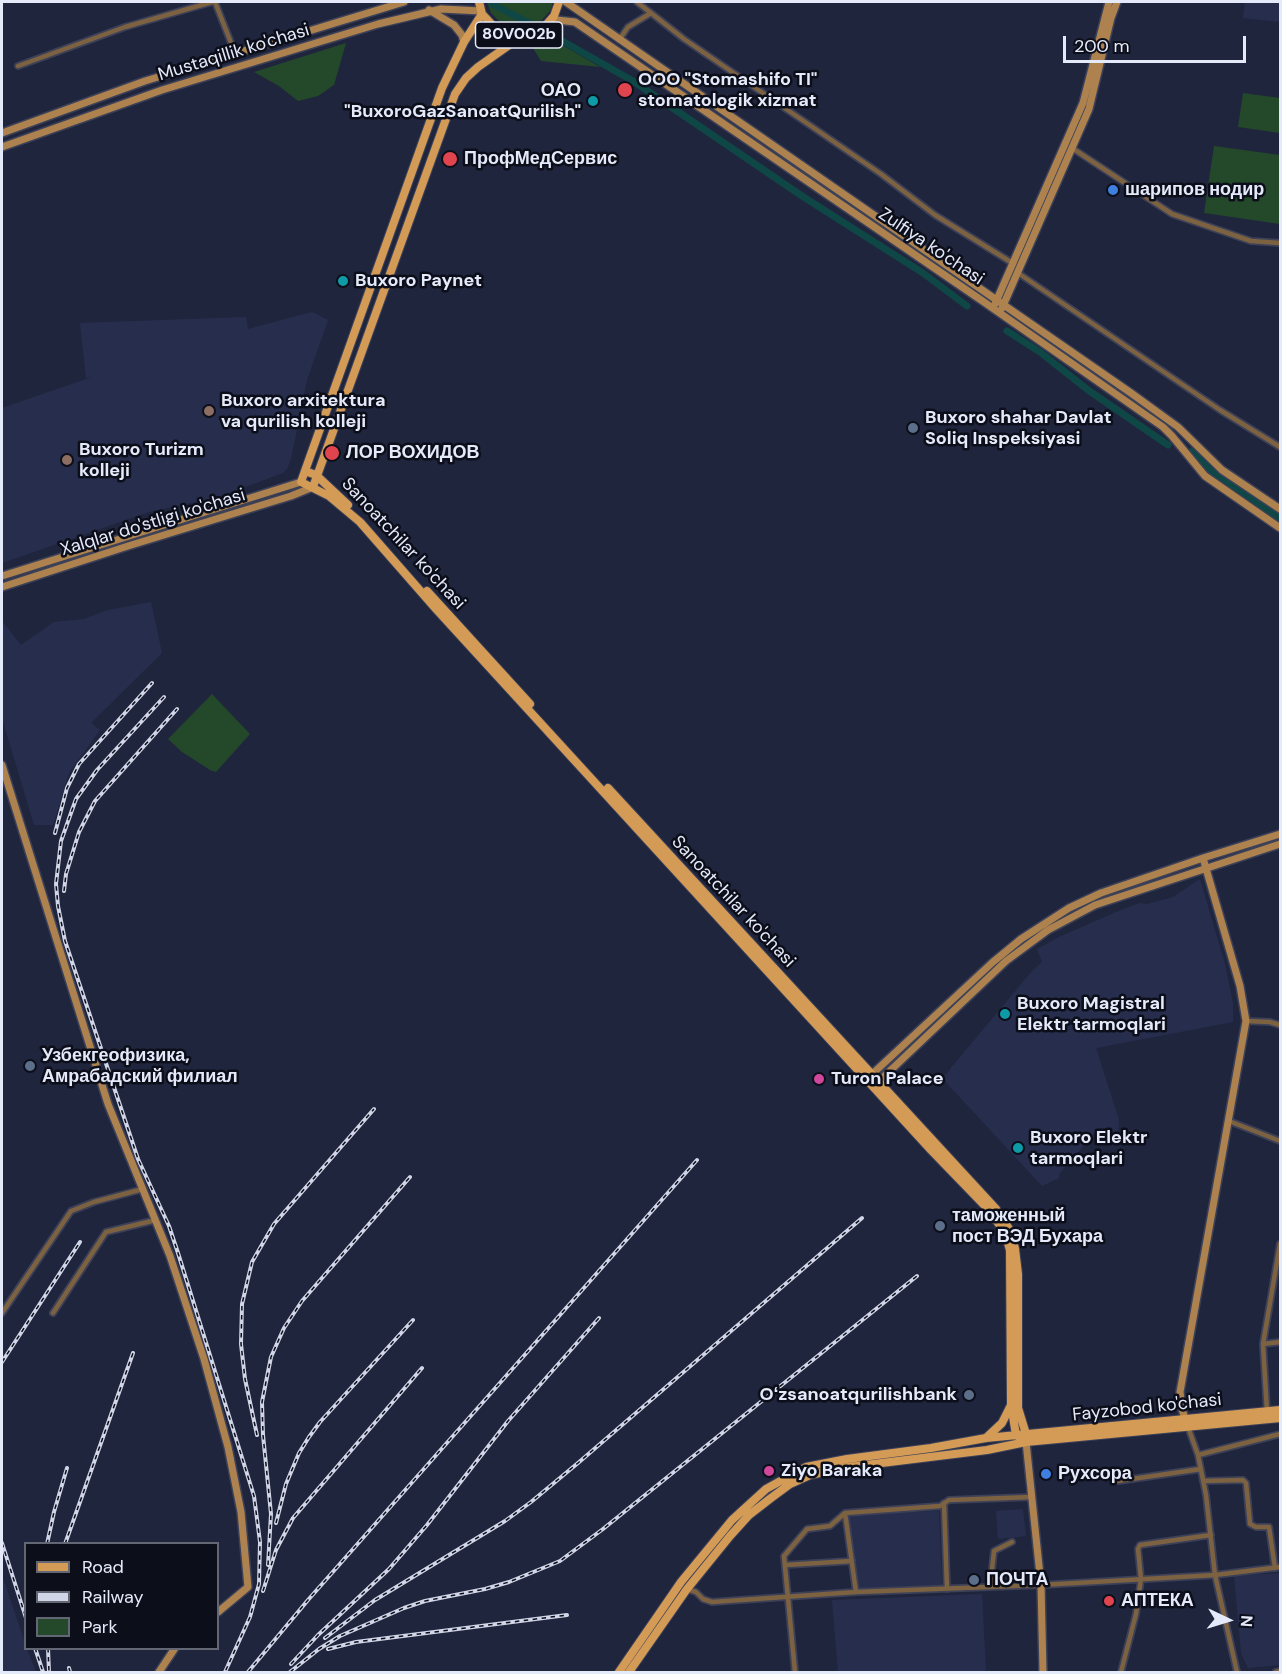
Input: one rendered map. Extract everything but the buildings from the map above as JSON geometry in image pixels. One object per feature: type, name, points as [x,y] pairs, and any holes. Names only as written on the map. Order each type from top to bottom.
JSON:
[{"type":"main road","name":"Mustaqillik ko'chasi","points":[[2,133],[145,81],[404,2]]},
{"type":"main road","name":"80V002b","points":[[479,2],[482,12],[495,28],[508,34],[522,36],[536,33],[547,24],[554,16],[559,2]]},
{"type":"main road","name":"Zulfiya ko'chasi","points":[[566,2],[1178,426],[1222,470],[1281,509]]},
{"type":"main road","points":[[1000,303],[1014,264],[1083,103],[1109,2]]},
{"type":"main road","points":[[996,311],[1018,273],[1090,106],[1117,2]]},
{"type":"main road","name":"Mustaqillik ko'chasi","points":[[2,147],[162,90],[429,10],[452,9],[482,12]]},
{"type":"main road","points":[[429,10],[454,25],[464,42]]},
{"type":"main road","points":[[301,482],[442,88],[464,42],[482,12]]},
{"type":"main road","name":"Zulfiya ko'chasi","points":[[547,24],[558,20],[575,22],[815,186],[1162,427],[1205,476],[1281,528]]},
{"type":"main road","points":[[313,487],[455,94],[466,78],[478,67],[522,36]]},
{"type":"main road","points":[[231,54],[231,69]]},
{"type":"main road","points":[[63,111],[67,124]]},
{"type":"main road","points":[[815,186],[820,178]]},
{"type":"main road","points":[[409,180],[421,185]]},
{"type":"main road","name":"Sanoatchilar ko'chasi","points":[[305,471],[316,475],[365,522],[869,1077]]},
{"type":"main road","name":"Sanoatchilar ko'chasi","points":[[301,482],[338,503],[360,522],[437,610],[876,1084],[989,1210],[1005,1233],[1010,1250],[1015,1406],[1013,1419],[1016,1435]]},
{"type":"main road","name":"Xalqlar do'stligi ko'chasi","points":[[2,576],[301,482]]},
{"type":"main road","name":"Xalqlar do'stligi ko'chasi","points":[[2,587],[291,496],[313,487]]},
{"type":"main road","points":[[2,765],[108,1104],[170,1256],[204,1359],[228,1447],[241,1512],[248,1587],[219,1611]]},
{"type":"main road","points":[[869,1077],[1021,939],[1069,908],[1101,893],[1281,834]]},
{"type":"main road","points":[[876,1084],[1011,957],[1048,930],[1095,905],[1281,844]]},
{"type":"main road","points":[[1203,858],[1240,986],[1246,1021],[1180,1392],[1186,1423],[1281,1418]]},
{"type":"main road","points":[[986,1438],[1015,1406]]},
{"type":"main road","name":"Sanoatchilar ko'chasi","points":[[1015,1406],[1026,1438]]},
{"type":"main road","name":"Fayzobod ko'chasi","points":[[1016,1435],[1026,1438],[1186,1423],[1281,1410]]},
{"type":"main road","points":[[987,1450],[994,1447],[1013,1419]]},
{"type":"main road","points":[[619,1672],[681,1582],[732,1520],[766,1489],[806,1467],[1016,1435]]},
{"type":"main road","points":[[629,1672],[687,1589],[749,1515],[790,1485],[810,1475],[849,1467],[987,1450],[1026,1438],[1041,1585],[1043,1672]]},
{"type":"main road","points":[[159,1672],[174,1650]]},
{"type":"street","points":[[18,66],[125,27],[213,2],[231,54]]},
{"type":"street","points":[[637,2],[684,39],[881,174],[935,215],[1014,264]]},
{"type":"street","points":[[619,40],[628,27],[651,13]]},
{"type":"street","points":[[1072,148],[1172,214],[1251,241],[1281,243]]},
{"type":"street","points":[[1018,273],[1211,404],[1281,447]]},
{"type":"street","points":[[1246,1021],[1281,1025]]},
{"type":"street","points":[[1229,1121],[1281,1141]]},
{"type":"street","points":[[2,1313],[71,1211],[94,1202],[143,1189]]},
{"type":"street","points":[[53,1313],[106,1232],[156,1220]]},
{"type":"street","points":[[1267,1412],[1263,1344],[1281,1244]]},
{"type":"street","points":[[1263,1344],[1281,1342]]},
{"type":"street","points":[[1186,1423],[1201,1469],[1215,1575],[1237,1672]]},
{"type":"street","points":[[1198,1455],[1281,1434]]},
{"type":"street","points":[[1119,1481],[1201,1469]]},
{"type":"street","points":[[687,1589],[712,1602],[856,1592],[1215,1575],[1278,1568],[1269,1527],[1256,1527],[1250,1524],[1246,1482],[1242,1479],[1203,1480]]},
{"type":"street","points":[[795,1672],[784,1556],[807,1529],[830,1526],[845,1513],[940,1506],[949,1500],[1032,1497]]},
{"type":"street","points":[[944,1503],[947,1589]]},
{"type":"street","points":[[845,1513],[856,1592]]},
{"type":"street","points":[[1121,1672],[1136,1614],[1141,1579],[1138,1549],[1140,1545],[1211,1535]]},
{"type":"street","points":[[990,1587],[994,1551],[1012,1542]]},
{"type":"street","points":[[785,1565],[852,1561]]},
{"type":"street","points":[[1276,1672],[1281,1671]]},
{"type":"shaded area","points":[[1245,2],[1280,2],[1280,22],[1243,18]]},
{"type":"shaded area","name":"Buxoro arxitektura va qurilish kolleji","points":[[312,312],[328,320],[307,380],[291,459],[283,473],[218,497],[149,512],[2,563],[2,408],[92,377],[86,378],[80,323],[246,317],[248,329]]},
{"type":"shaded area","points":[[151,602],[162,653],[91,723],[100,730],[69,773],[53,825],[34,825],[2,718],[2,621],[21,645],[54,622],[84,619],[108,610]]},
{"type":"shaded area","points":[[1200,879],[1225,964],[1233,1004],[1233,1022],[1096,1048],[1119,1120],[1118,1137],[1098,1129],[1059,1174],[1059,1178],[1042,1186],[942,1078],[1042,962],[1037,949],[1116,912],[1140,903],[1147,904],[1173,897]]},
{"type":"shaded area","points":[[1023,1509],[1026,1536],[998,1539],[996,1511]]},
{"type":"shaded area","points":[[939,1511],[942,1585],[862,1589],[857,1587],[847,1514]]},
{"type":"shaded area","points":[[1280,1573],[1280,1665],[1248,1668],[1241,1653],[1234,1576]]},
{"type":"shaded area","points":[[2,1575],[24,1640],[24,1650],[27,1650],[36,1672],[2,1672]]},
{"type":"shaded area","points":[[982,1594],[986,1672],[838,1672],[832,1600]]},
{"type":"green space","points":[[487,2],[553,2],[550,11],[539,23],[531,28],[521,29],[506,26],[498,20],[491,13]]},
{"type":"green space","points":[[545,35],[600,67],[541,61],[533,48],[533,42]]},
{"type":"green space","points":[[346,43],[334,85],[318,96],[298,101],[279,86],[254,72]]},
{"type":"green space","points":[[1243,93],[1280,98],[1280,133],[1238,127]]},
{"type":"green space","points":[[1214,146],[1280,155],[1280,224],[1204,213]]},
{"type":"green space","points":[[212,694],[250,734],[216,772],[182,752],[168,739]]},
{"type":"waterway","points":[[492,4],[533,25]]},
{"type":"waterway","points":[[550,34],[633,81],[802,196],[923,273],[967,306]]},
{"type":"waterway","points":[[1007,331],[1040,352],[1088,390],[1168,445]]},
{"type":"waterway","points":[[1192,451],[1211,471],[1280,518]]},
{"type":"railway","points":[[55,833],[67,788],[79,764],[152,683]]},
{"type":"railway","points":[[164,697],[97,770],[76,799],[61,841],[56,884],[65,941],[138,1159],[169,1226],[254,1496],[260,1542],[259,1584],[250,1617],[225,1672]]},
{"type":"railway","points":[[64,891],[66,874],[79,832],[95,801],[177,709]]},
{"type":"railway","points":[[257,1435],[245,1379],[241,1344],[242,1304],[252,1262],[274,1224],[374,1109]]},
{"type":"railway","points":[[248,1672],[308,1600],[697,1160]]},
{"type":"railway","points":[[268,1565],[271,1514],[262,1402],[271,1357],[284,1328],[302,1301],[410,1177]]},
{"type":"railway","points":[[325,1638],[375,1600],[505,1521],[531,1502],[862,1218]]},
{"type":"railway","points":[[2,1362],[80,1242]]},
{"type":"railway","points":[[290,1672],[340,1636],[404,1608],[509,1582],[560,1561],[603,1529],[917,1276]]},
{"type":"railway","points":[[291,1664],[318,1635],[389,1569],[427,1525],[508,1421],[599,1318]]},
{"type":"railway","points":[[276,1523],[286,1484],[299,1453],[309,1437],[413,1320]]},
{"type":"railway","points":[[66,1542],[133,1353]]},
{"type":"railway","points":[[263,1591],[276,1550],[293,1518],[422,1368]]},
{"type":"railway","points":[[47,1542],[67,1468]]},
{"type":"railway","points":[[2,1543],[24,1612]]},
{"type":"railway","points":[[328,1649],[356,1642],[567,1615]]},
{"type":"railway","points":[[36,1650],[43,1672]]},
{"type":"railway","points":[[48,1650],[49,1672]]},
{"type":"railway","points":[[69,1668],[70,1672]]},
{"type":"place","name":"OOO \"Stomashifo TI\" stomatologik xizmat","points":[[625,90]]},
{"type":"place","name":"ОАО \"BuxoroGazSanoatQurilish\"","points":[[593,101]]},
{"type":"place","name":"ПрофМедСервис","points":[[450,159]]},
{"type":"place","name":"шарипов нодир","points":[[1113,190]]},
{"type":"place","name":"Buxoro Paynet","points":[[343,281]]},
{"type":"place","name":"Buxoro arxitektura va qurilish kolleji","points":[[209,411]]},
{"type":"place","name":"Buxoro shahar Davlat Soliq Inspeksiyasi","points":[[913,428]]},
{"type":"place","name":"ЛОР ВОХИДОВ","points":[[332,453]]},
{"type":"place","name":"Buxoro Turizm kolleji","points":[[67,460]]},
{"type":"place","name":"Buxoro Magistral Elektr tarmoqlari","points":[[1005,1014]]},
{"type":"place","name":"Узбекгеофизика, Амрабадский филиал","points":[[30,1066]]},
{"type":"place","name":"Turon Palace","points":[[819,1079]]},
{"type":"place","name":"Buxoro Elektr tarmoqlari","points":[[1018,1148]]},
{"type":"place","name":"таможенный пост ВЭД Бухара","points":[[940,1226]]},
{"type":"place","name":"Oʻzsanoatqurilishbank","points":[[969,1395]]},
{"type":"place","name":"Ziyo Baraka","points":[[769,1471]]},
{"type":"place","name":"Рухсора","points":[[1046,1474]]},
{"type":"place","name":"ПОЧТА","points":[[974,1580]]},
{"type":"place","name":"АПТЕКА","points":[[1109,1601]]}]
